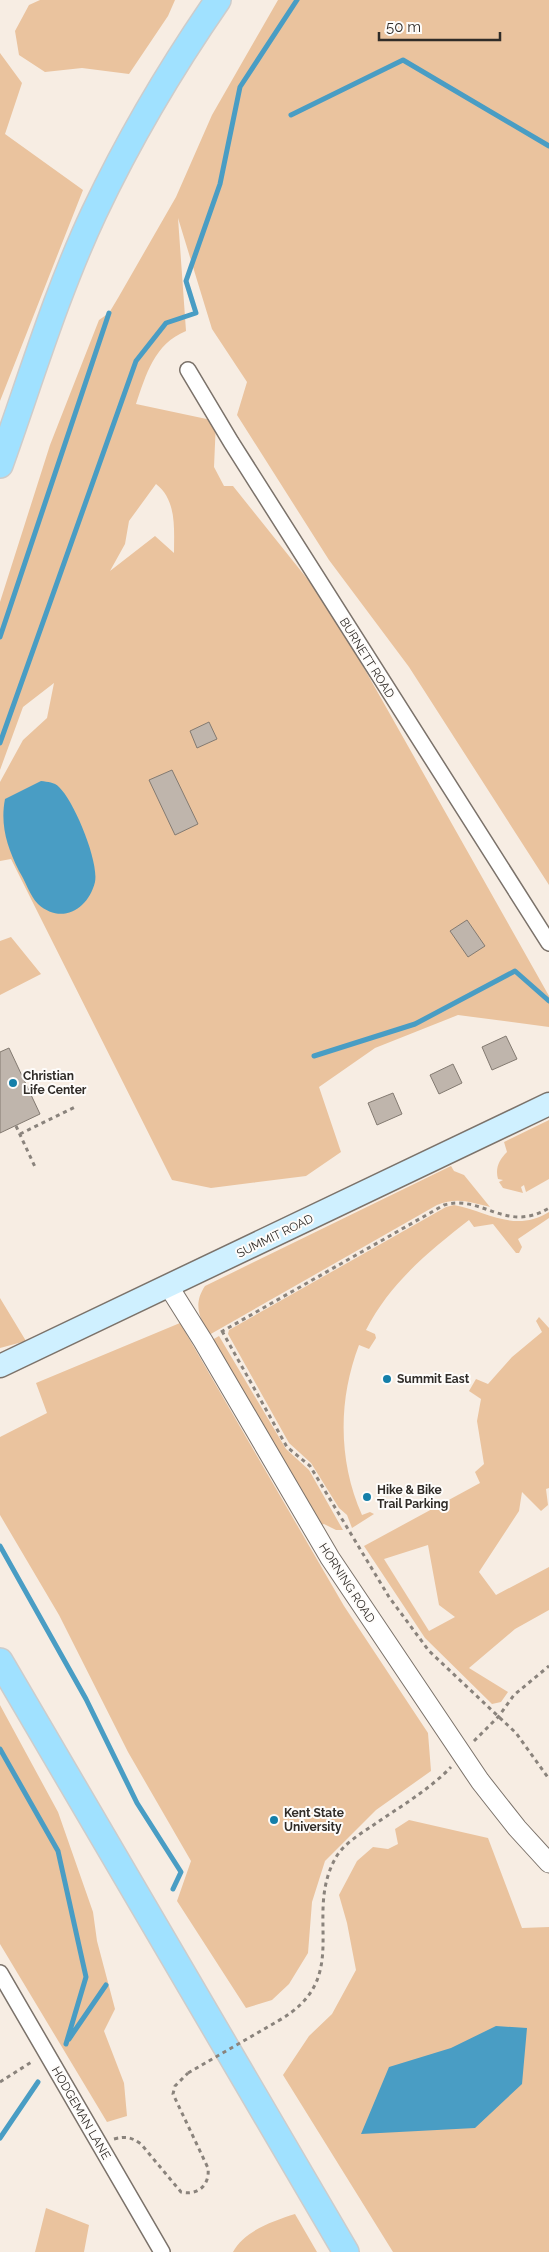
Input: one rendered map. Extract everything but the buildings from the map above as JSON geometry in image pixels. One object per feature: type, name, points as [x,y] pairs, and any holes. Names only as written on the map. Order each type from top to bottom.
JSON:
[{"type":"main road","points":[[0,465],[58,304],[94,214],[142,120],[218,0]]},
{"type":"main road","name":"SUMMIT ROAD","points":[[0,1366],[549,1104]]},
{"type":"main road","points":[[0,1661],[346,2252]]},
{"type":"street","name":"BURNETT ROAD","points":[[188,370],[231,442],[549,943]]},
{"type":"street","name":"HORNING ROAD","points":[[169,1287],[203,1341],[330,1558],[404,1671],[480,1781],[517,1828],[549,1863]]},
{"type":"street","name":"HODGEMAN LANE","points":[[0,1973],[162,2252]]},
{"type":"path","points":[[20,1134],[77,1106]]},
{"type":"path","points":[[16,1126],[36,1169]]},
{"type":"path","points":[[203,1341],[444,1205],[455,1202],[502,1215],[523,1218],[549,1208]]},
{"type":"path","points":[[222,1331],[288,1447],[310,1466],[389,1598],[429,1650],[516,1733],[549,1779]]},
{"type":"path","points":[[470,1746],[499,1716],[514,1696],[549,1666]]},
{"type":"path","points":[[101,2147],[114,2139],[133,2138],[141,2144],[182,2192],[190,2194],[200,2190],[206,2184],[209,2177],[208,2168],[173,2094],[175,2086],[188,2073],[278,2022],[300,2007],[309,1996],[320,1973],[323,1960],[325,1890],[336,1858],[362,1833],[420,1792],[452,1766]]},
{"type":"path","points":[[0,2082],[47,2054]]},
{"type":"shaded area","points":[[40,0],[175,0],[168,16],[129,74],[82,68],[45,72],[19,55],[15,31],[29,5]]},
{"type":"shaded area","points":[[278,0],[549,0],[549,885],[409,667],[329,560],[237,415],[247,382],[212,329],[178,218],[186,331],[166,344],[159,352],[148,372],[136,404],[216,421],[214,467],[224,486],[233,486],[329,606],[549,996],[549,1027],[458,1015],[375,1048],[319,1087],[341,1152],[306,1176],[211,1188],[172,1180],[11,859],[0,861],[0,782],[23,740],[47,718],[54,683],[23,707],[0,770],[0,602],[50,445],[99,320],[109,313],[176,197],[212,115]],"holes":[[[156,484],[168,498],[173,516],[174,553],[155,536],[110,571],[125,544],[129,521]]]},
{"type":"shaded area","points":[[0,53],[22,83],[5,134],[83,190],[0,401]]},
{"type":"shaded area","points":[[11,937],[41,974],[0,995],[0,941]]},
{"type":"shaded area","points":[[549,1120],[549,1179],[526,1192],[524,1185],[521,1187],[523,1193],[503,1188],[499,1182],[503,1180],[498,1179],[497,1168],[507,1152],[504,1142]]},
{"type":"shaded area","points":[[451,1166],[454,1171],[464,1175],[490,1207],[457,1201],[437,1205],[209,1335],[202,1322],[198,1305],[205,1286]]},
{"type":"shaded area","points":[[454,1205],[513,1221],[537,1218],[549,1212],[549,1218],[518,1239],[522,1247],[519,1253],[516,1253],[493,1224],[474,1227],[469,1220],[425,1256],[386,1297],[366,1330],[375,1334],[376,1338],[369,1349],[359,1345],[347,1387],[344,1430],[348,1473],[362,1515],[370,1512],[374,1514],[352,1528],[347,1515],[339,1508],[311,1463],[289,1443],[228,1334],[229,1330],[446,1207]]},
{"type":"shaded area","points":[[0,1298],[26,1341],[0,1348]]},
{"type":"shaded area","points":[[539,1317],[549,1328],[549,1488],[546,1489],[548,1505],[541,1511],[522,1492],[519,1511],[479,1572],[496,1595],[549,1567],[549,1610],[515,1629],[469,1668],[508,1692],[501,1702],[492,1704],[425,1638],[364,1546],[480,1483],[475,1472],[484,1464],[477,1421],[481,1399],[469,1391],[476,1379],[488,1384],[512,1357],[542,1332],[536,1321]],"holes":[[[428,1545],[439,1605],[455,1617],[429,1631],[384,1559]]]},
{"type":"shaded area","points":[[180,1323],[344,1606],[428,1733],[431,1771],[376,1810],[325,1861],[312,1902],[308,1953],[289,1984],[272,2000],[246,2008],[177,1901],[191,1861],[128,1752],[59,1615],[0,1515],[0,1437],[47,1413],[36,1383]]},
{"type":"shaded area","points":[[219,1336],[286,1449],[309,1470],[343,1530],[336,1530],[324,1524],[321,1525],[212,1340]]},
{"type":"shaded area","points":[[0,1705],[58,1812],[93,1912],[97,1941],[115,2009],[104,2031],[124,2083],[127,2116],[107,2122],[0,1944]]},
{"type":"shaded area","points":[[409,1820],[488,1838],[522,1928],[549,1927],[549,2252],[393,2252],[283,2075],[309,2036],[332,2014],[356,1970],[347,1923],[339,1895],[357,1861],[373,1847],[388,1849],[398,1844],[395,1829]]},
{"type":"shaded area","points":[[46,2208],[89,2225],[84,2252],[35,2252]]},
{"type":"shaded area","points":[[295,2214],[317,2252],[233,2252],[244,2238],[260,2228]]},
{"type":"water","points":[[41,781],[55,784],[65,794],[84,832],[93,860],[95,882],[91,892],[80,907],[64,914],[47,910],[35,901],[15,862],[8,845],[4,827],[5,799]]},
{"type":"water","points":[[496,2026],[527,2028],[522,2084],[475,2128],[361,2134],[389,2067],[451,2048]]},
{"type":"waterway","points":[[0,743],[136,361],[166,323],[196,313],[186,281],[220,184],[240,87],[297,0]]},
{"type":"waterway","points":[[291,115],[403,60],[549,146]]},
{"type":"waterway","points":[[0,637],[109,313]]},
{"type":"waterway","points":[[314,1056],[415,1024],[515,971],[549,1001]]},
{"type":"waterway","points":[[0,1546],[86,1699],[137,1803],[181,1872],[173,1889]]},
{"type":"waterway","points":[[0,1749],[58,1851],[86,1977],[66,2044]]},
{"type":"waterway","points":[[69,2039],[106,1985]]},
{"type":"waterway","points":[[0,2138],[38,2082]]},
{"type":"place","name":"Christian Life Center","points":[[13,1083]]},
{"type":"place","name":"Summit East","points":[[387,1379]]},
{"type":"place","name":"Hike & Bike Trail Parking","points":[[367,1497]]},
{"type":"place","name":"Kent State University","points":[[274,1820]]}]
